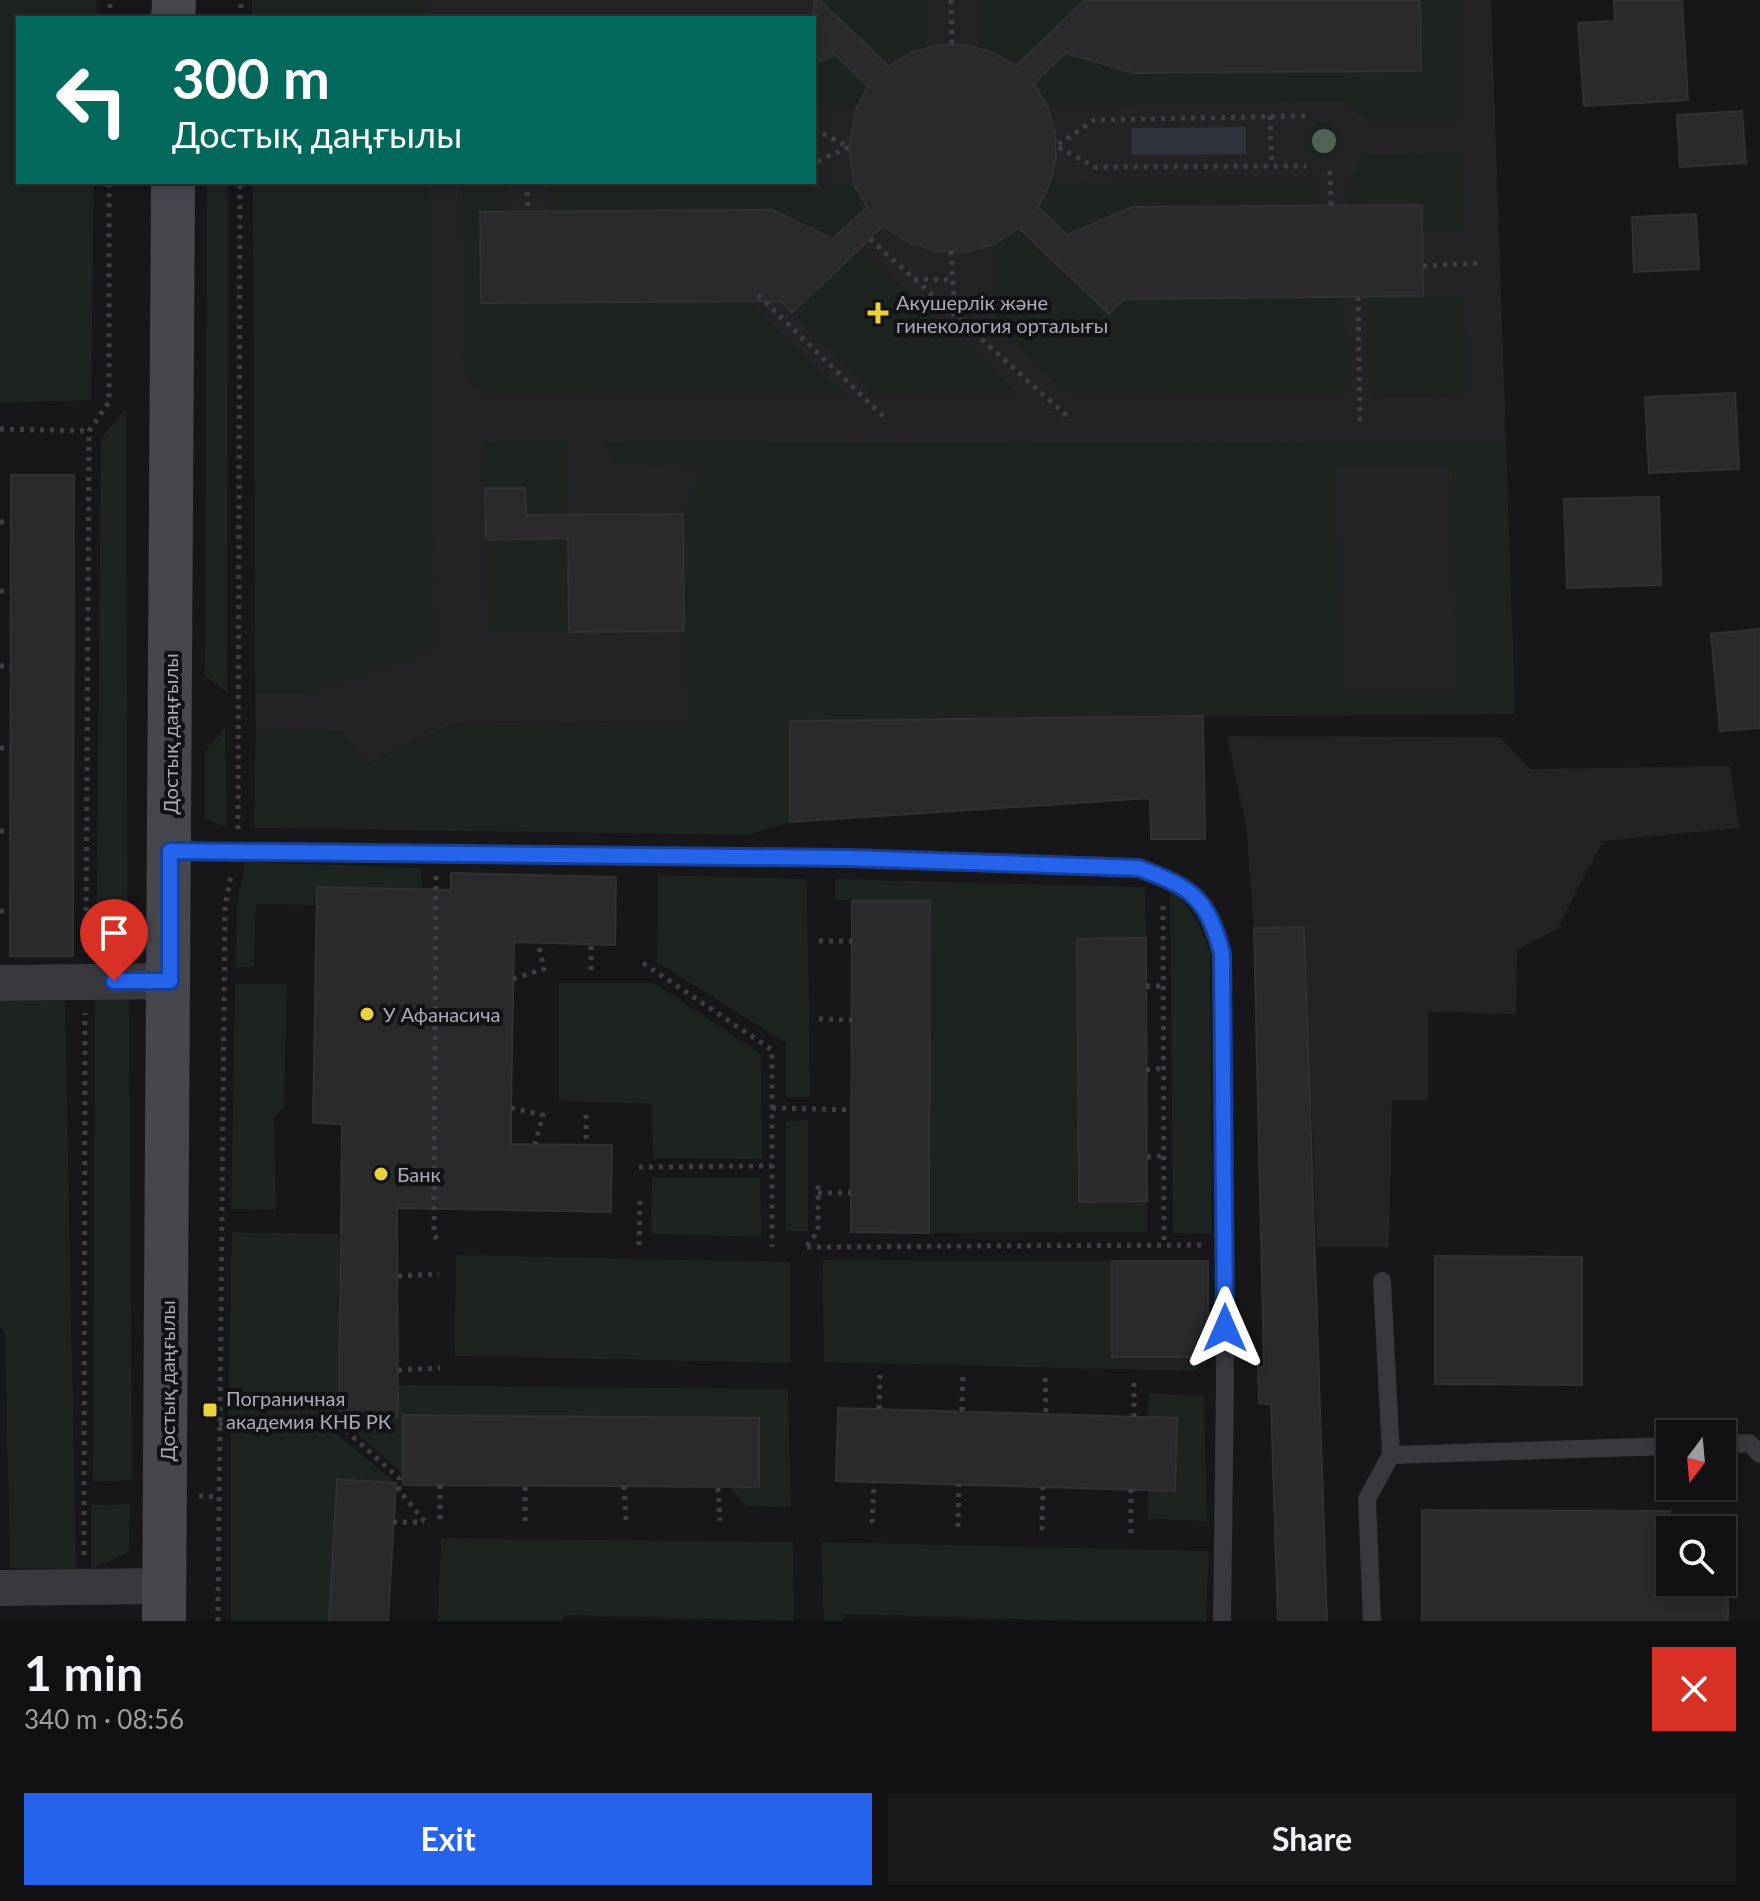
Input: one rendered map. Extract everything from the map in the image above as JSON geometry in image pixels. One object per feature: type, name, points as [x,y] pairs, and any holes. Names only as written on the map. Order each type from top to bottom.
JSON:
[{"type":"main road","name":"Достық даңғылы","points":[[165,1603],[173,184]]},
{"type":"street","points":[[0,983],[170,981]]},
{"type":"street","points":[[0,1588],[84,1588],[165,1603]]},
{"type":"lane","points":[[170,851],[863,858],[1139,868],[1184,885],[1213,918],[1222,954],[1222,1621]]},
{"type":"lane","points":[[1372,1621],[1367,1499],[1391,1455],[1382,1281]]},
{"type":"lane","points":[[1736,1443],[1749,1443],[1760,1454]]},
{"type":"lane","points":[[1391,1455],[1656,1446]]},
{"type":"path","points":[[951,0],[952,45]]},
{"type":"path","points":[[1270,116],[1272,166]]},
{"type":"path","points":[[1305,116],[1094,120],[1056,146],[1095,167],[1306,166]]},
{"type":"path","points":[[816,130],[849,147],[816,162]]},
{"type":"path","points":[[1330,171],[1331,206]]},
{"type":"path","points":[[84,1588],[89,431],[109,402],[109,184]]},
{"type":"path","points":[[218,1621],[225,907],[238,826],[240,184]]},
{"type":"path","points":[[527,184],[528,212]]},
{"type":"path","points":[[870,239],[1069,418]]},
{"type":"path","points":[[951,251],[955,316]]},
{"type":"path","points":[[1423,266],[1481,263]]},
{"type":"path","points":[[914,279],[953,280]]},
{"type":"path","points":[[758,295],[884,417]]},
{"type":"path","points":[[1358,297],[1360,421]]},
{"type":"path","points":[[0,429],[89,431]]},
{"type":"path","points":[[0,522],[11,521]]},
{"type":"path","points":[[0,591],[11,591]]},
{"type":"path","points":[[0,666],[11,666]]},
{"type":"path","points":[[0,748],[11,748]]},
{"type":"path","points":[[0,831],[11,832]]},
{"type":"path","points":[[437,854],[434,1235],[439,1242]]},
{"type":"path","points":[[1162,877],[1164,1245]]},
{"type":"path","points":[[0,911],[10,911]]},
{"type":"path","points":[[819,941],[852,941]]},
{"type":"path","points":[[513,979],[544,969],[538,943]]},
{"type":"path","points":[[591,944],[591,970]]},
{"type":"path","points":[[643,963],[772,1050],[772,1247]]},
{"type":"path","points":[[1146,986],[1163,986]]},
{"type":"path","points":[[819,1019],[852,1020]]},
{"type":"path","points":[[1146,1070],[1163,1068]]},
{"type":"path","points":[[511,1108],[543,1115],[535,1144]]},
{"type":"path","points":[[772,1108],[852,1110]]},
{"type":"path","points":[[586,1115],[586,1145]]},
{"type":"path","points":[[1147,1157],[1163,1156]]},
{"type":"path","points":[[639,1167],[772,1166]]},
{"type":"path","points":[[818,1184],[818,1231],[807,1247],[1224,1245]]},
{"type":"path","points":[[818,1193],[851,1193]]},
{"type":"path","points":[[639,1245],[640,1198]]},
{"type":"path","points":[[398,1276],[439,1274]]},
{"type":"path","points":[[398,1370],[440,1368]]},
{"type":"path","points":[[879,1409],[880,1374]]},
{"type":"path","points":[[962,1411],[963,1376]]},
{"type":"path","points":[[1045,1378],[1046,1414]]},
{"type":"path","points":[[1134,1381],[1134,1417]]},
{"type":"path","points":[[219,1424],[335,1421],[399,1478],[399,1490],[425,1522],[393,1522]]},
{"type":"path","points":[[872,1523],[874,1482]]},
{"type":"path","points":[[958,1527],[959,1484]]},
{"type":"path","points":[[440,1485],[440,1522]]},
{"type":"path","points":[[525,1485],[525,1521]]},
{"type":"path","points":[[624,1486],[626,1521]]},
{"type":"path","points":[[1042,1530],[1043,1487]]},
{"type":"path","points":[[718,1488],[720,1521]]},
{"type":"path","points":[[1131,1489],[1131,1533]]},
{"type":"shaded area","points":[[0,0],[97,0],[96,16],[16,16],[16,184],[94,184],[91,400],[0,403]]},
{"type":"shaded area","name":"Акушерлік және гинекология орталығы","points":[[252,0],[1491,0],[1515,714],[456,723],[334,779],[256,779],[253,184],[816,184],[816,16],[252,16]]},
{"type":"shaded area","points":[[252,0],[428,0],[428,16],[252,16]]},
{"type":"shaded area","points":[[819,0],[925,0],[925,49],[912,52],[889,66]]},
{"type":"shaded area","points":[[979,0],[1085,0],[1016,66],[992,52],[980,49]]},
{"type":"shaded area","points":[[1420,0],[1458,0],[1460,121],[1368,122],[1343,101],[1047,106],[1034,84],[1065,53],[1134,73],[1420,71]]},
{"type":"shaded area","points":[[836,55],[868,86],[856,109],[816,109],[816,62]]},
{"type":"shaded area","points":[[1323,123],[1336,128],[1341,141],[1336,154],[1323,159],[1310,154],[1305,141],[1310,128]]},
{"type":"shaded area","points":[[1246,127],[1246,154],[1131,155],[1131,128]]},
{"type":"shaded area","points":[[1462,153],[1463,231],[1422,232],[1422,205],[1348,205],[1347,180],[1368,155]]},
{"type":"shaded area","points":[[1316,181],[1316,206],[1067,235],[1038,207],[1050,184]]},
{"type":"shaded area","points":[[207,184],[228,184],[227,692],[205,676]]},
{"type":"shaded area","points":[[253,184],[430,184],[433,650],[301,694],[256,694]]},
{"type":"shaded area","points":[[854,185],[867,207],[833,239],[773,210],[549,212],[548,188]]},
{"type":"shaded area","points":[[463,188],[505,188],[506,212],[480,213],[481,303],[747,302],[846,394],[483,395],[464,375]]},
{"type":"shaded area","points":[[1019,228],[1109,314],[1124,299],[1344,297],[1346,396],[1069,394],[997,329],[994,244]]},
{"type":"shaded area","points":[[860,248],[1018,394],[877,395],[792,313]]},
{"type":"shaded area","points":[[1464,296],[1466,396],[1370,398],[1368,297]]},
{"type":"shaded area","points":[[126,409],[128,962],[96,962],[101,438]]},
{"type":"shaded area","points":[[566,441],[569,632],[488,632],[486,540],[526,539],[525,488],[485,488],[483,442]]},
{"type":"shaded area","points":[[601,442],[1506,444],[1515,714],[791,721],[790,822],[748,835],[254,828],[256,733],[343,731],[367,764],[456,723],[688,721],[683,514],[705,465],[617,464]],"holes":[[[1334,465],[1452,465],[1458,694],[1343,695]]]},
{"type":"shaded area","points":[[225,728],[227,828],[205,819],[205,751]]},
{"type":"shaded area","points":[[1227,736],[1500,737],[1530,769],[1730,766],[1739,828],[1603,841],[1557,929],[1517,950],[1516,1014],[1428,1012],[1428,1100],[1392,1100],[1389,1247],[1317,1247],[1304,928],[1254,928],[1246,825]]},
{"type":"shaded area","points":[[245,862],[421,868],[422,889],[318,887],[317,905],[256,904],[254,967],[236,968],[237,906]]},
{"type":"shaded area","points":[[658,875],[807,879],[810,1097],[786,1097],[786,1043],[657,962]]},
{"type":"shaded area","points":[[835,879],[1145,887],[1146,938],[1077,939],[1079,1201],[1147,1201],[1147,1232],[929,1233],[930,901],[835,900]]},
{"type":"shaded area","points":[[1170,890],[1195,918],[1210,953],[1212,1234],[1173,1233]]},
{"type":"shaded area","points":[[559,983],[654,983],[761,1054],[762,1159],[653,1158],[652,1104],[559,1101]]},
{"type":"shaded area","points":[[235,984],[287,984],[284,1107],[274,1118],[276,1210],[231,1209]]},
{"type":"shaded area","points":[[129,993],[132,1480],[93,1482],[95,995]]},
{"type":"shaded area","points":[[0,1001],[65,1001],[76,1569],[10,1568],[5,1332],[0,1327]]},
{"type":"shaded area","points":[[808,1120],[808,1231],[786,1231],[786,1121]]},
{"type":"shaded area","points":[[652,1178],[760,1178],[761,1237],[651,1234]]},
{"type":"shaded area","points":[[232,1232],[339,1234],[339,1417],[228,1417]]},
{"type":"shaded area","points":[[456,1255],[790,1262],[790,1363],[455,1356]]},
{"type":"shaded area","points":[[823,1260],[1112,1261],[1112,1357],[1208,1357],[1196,1371],[824,1362]]},
{"type":"shaded area","points":[[398,1385],[788,1389],[791,1507],[746,1506],[731,1488],[759,1487],[759,1418],[403,1415],[403,1475],[339,1417],[397,1417]]},
{"type":"shaded area","points":[[1149,1393],[1204,1396],[1207,1521],[1147,1519],[1148,1490],[1175,1490],[1177,1418],[1148,1417]]},
{"type":"shaded area","points":[[333,1431],[396,1483],[337,1480],[329,1621],[231,1621],[231,1432]]},
{"type":"shaded area","points":[[130,1504],[129,1552],[91,1570],[91,1505]]},
{"type":"shaded area","points":[[441,1538],[793,1542],[794,1621],[563,1615],[563,1621],[438,1621]]},
{"type":"shaded area","points":[[821,1542],[1209,1551],[1206,1621],[844,1614],[843,1621],[824,1621]]},
{"type":"building","points":[[814,0],[819,0],[889,66],[912,52],[938,45],[966,45],[992,52],[1016,66],[1085,0],[1420,0],[1421,71],[1134,73],[1065,53],[1034,84],[1047,106],[1055,132],[1056,158],[1050,184],[1038,207],[1067,235],[1132,207],[1422,205],[1423,296],[1124,299],[1109,314],[1019,228],[994,244],[965,252],[936,251],[908,242],[883,226],[792,313],[781,301],[481,303],[480,212],[773,210],[833,239],[867,207],[854,185],[849,147],[856,109],[868,86],[836,55],[816,62]]},
{"type":"building","points":[[1614,0],[1682,0],[1688,100],[1584,106],[1578,23],[1615,21]]},
{"type":"building","points":[[1742,111],[1746,163],[1680,167],[1677,115]]},
{"type":"building","points":[[1696,214],[1699,269],[1634,272],[1632,217]]},
{"type":"building","points":[[1735,393],[1739,469],[1649,473],[1645,397]]},
{"type":"building","points":[[11,475],[74,475],[73,956],[10,956]]},
{"type":"building","points":[[485,488],[525,488],[526,515],[683,514],[684,631],[569,632],[568,538],[486,540]]},
{"type":"building","points":[[1659,497],[1661,585],[1567,588],[1564,499]]},
{"type":"building","points":[[1760,629],[1760,728],[1720,731],[1711,634]]},
{"type":"building","points":[[1203,716],[1205,839],[1151,839],[1150,798],[790,822],[790,721]]},
{"type":"building","points":[[451,873],[616,877],[615,945],[514,942],[511,1108],[511,1144],[612,1145],[611,1212],[397,1208],[398,1417],[339,1417],[342,1124],[313,1123],[317,887],[451,890]]},
{"type":"building","points":[[852,901],[930,901],[929,1233],[851,1232]]},
{"type":"building","points":[[1304,927],[1327,1621],[1278,1621],[1271,1404],[1259,1403],[1258,1367],[1264,1366],[1254,928]]},
{"type":"building","points":[[1146,938],[1147,1201],[1079,1202],[1077,939]]},
{"type":"building","points":[[1435,1256],[1582,1257],[1582,1385],[1435,1384]]},
{"type":"building","points":[[1112,1261],[1208,1261],[1208,1357],[1112,1357]]},
{"type":"building","points":[[838,1408],[1177,1418],[1175,1491],[836,1481]]},
{"type":"building","points":[[403,1415],[759,1418],[759,1487],[403,1485]]},
{"type":"building","points":[[337,1479],[396,1483],[388,1621],[329,1621]]},
{"type":"building","points":[[1422,1510],[1670,1511],[1670,1516],[1656,1516],[1656,1596],[1728,1596],[1728,1621],[1422,1621]]},
{"type":"place","name":"Акушерлік және гинекология орталығы","points":[[878,313]]},
{"type":"place","name":"У Афанасича","points":[[367,1014]]},
{"type":"place","name":"Банк","points":[[381,1174]]},
{"type":"place","name":"Пограничная академия КНБ РК","points":[[210,1410]]},
{"type":"route","points":[[114,981],[170,981],[170,851],[848,858],[1139,868],[1184,885],[1213,918],[1222,954],[1225,1328]]}]
